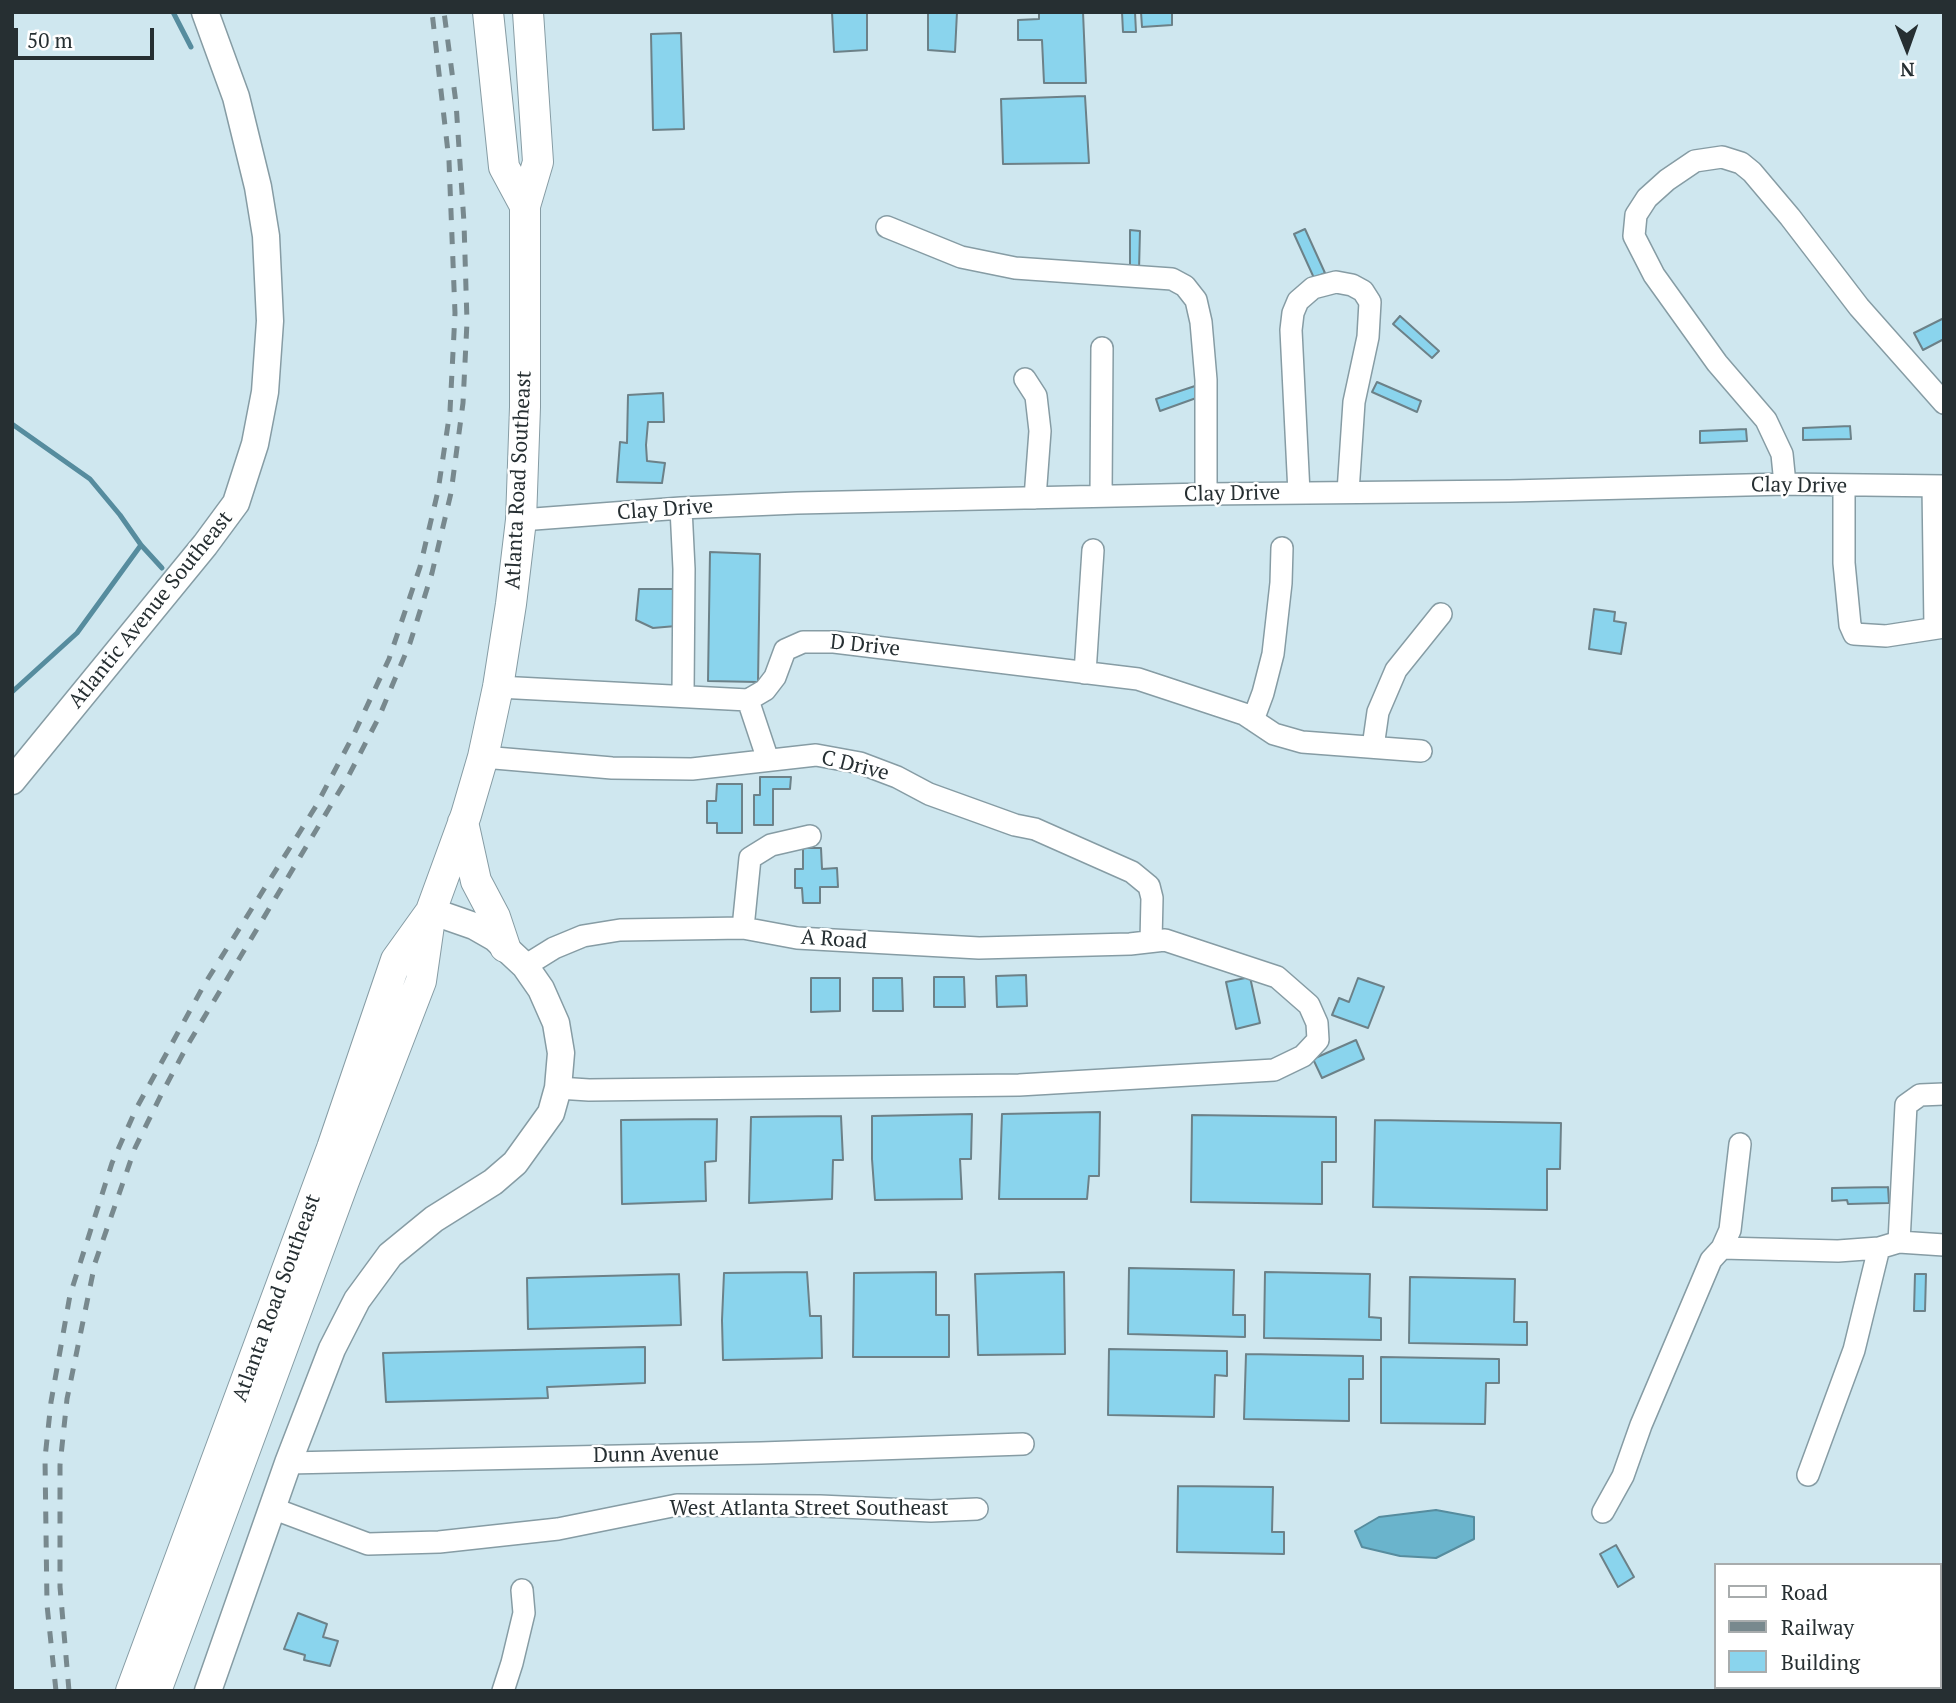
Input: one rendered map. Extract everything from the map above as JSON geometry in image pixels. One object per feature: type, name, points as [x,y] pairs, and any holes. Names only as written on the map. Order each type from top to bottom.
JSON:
[{"type":"main road","name":"Atlanta Road Southeast","points":[[488,12],[504,167],[525,206]]},
{"type":"main road","name":"Atlanta Road Southeast","points":[[156,1691],[344,1181],[421,981],[431,911],[483,757],[498,687],[521,520],[525,407],[525,206],[538,162],[528,12]]},
{"type":"main road","points":[[463,822],[476,881],[515,957]]},
{"type":"main road","name":"Atlanta Road Southeast","points":[[131,1691],[332,1148],[396,960],[431,911]]},
{"type":"street","name":"Atlantic Avenue Southeast","points":[[12,781],[213,535],[236,503],[255,444],[265,392],[270,321],[267,236],[236,97],[205,12]]},
{"type":"street","points":[[1786,484],[1782,454],[1766,420],[1717,363],[1654,275],[1634,236],[1636,215],[1647,198],[1695,161],[1722,157],[1741,163],[1752,172],[1859,307],[1944,403]]},
{"type":"street","points":[[887,227],[961,257],[1015,268],[1172,279],[1185,286],[1196,300],[1201,322],[1206,380],[1206,494]]},
{"type":"street","points":[[1299,493],[1291,330],[1293,313],[1298,301],[1313,288],[1336,282],[1352,285],[1363,291],[1370,302],[1368,337],[1354,402],[1348,492]]},
{"type":"street","points":[[1101,496],[1102,348]]},
{"type":"street","points":[[1025,379],[1036,396],[1040,431],[1035,498]]},
{"type":"street","name":"Clay Drive","points":[[521,520],[681,508],[1101,496],[1510,491],[1786,484],[1938,486]]},
{"type":"street","points":[[1844,486],[1844,563],[1850,625],[1854,634],[1886,636],[1939,628],[1938,486]]},
{"type":"street","points":[[681,508],[684,569],[683,694]]},
{"type":"street","points":[[1253,720],[1273,654],[1282,548]]},
{"type":"street","points":[[1085,673],[1093,550]]},
{"type":"street","points":[[1373,747],[1378,712],[1396,670],[1441,614]]},
{"type":"street","name":"D Drive","points":[[748,699],[765,690],[775,677],[785,650],[803,642],[846,643],[1138,679],[1244,714],[1275,734],[1302,742],[1421,751]]},
{"type":"street","points":[[498,687],[748,699],[768,760]]},
{"type":"street","name":"C Drive","points":[[483,757],[612,768],[692,769],[816,755],[860,763],[897,777],[929,794],[1014,825],[1035,829],[1132,872],[1149,886],[1152,898],[1151,941]]},
{"type":"street","points":[[743,928],[750,858],[771,845],[810,836]]},
{"type":"street","points":[[208,1691],[288,1463],[332,1349],[357,1300],[390,1255],[434,1219],[493,1182],[515,1163],[551,1114],[558,1088],[561,1053],[556,1023],[541,989],[515,957],[474,926],[431,911]]},
{"type":"street","name":"A Road","points":[[515,957],[554,948],[583,936],[620,930],[743,928],[797,938],[979,948],[1130,944],[1165,940],[1277,977],[1309,1005],[1317,1023],[1318,1040],[1303,1056],[1274,1070],[1019,1085],[589,1090],[558,1088]]},
{"type":"street","points":[[1808,1475],[1889,1245],[1906,1105],[1920,1094],[1944,1094]]},
{"type":"street","points":[[1603,1512],[1623,1476],[1641,1424],[1712,1260],[1730,1230],[1740,1144]]},
{"type":"street","points":[[1721,1248],[1838,1251],[1889,1245],[1944,1245]]},
{"type":"street","name":"Dunn Avenue","points":[[288,1463],[1023,1444]]},
{"type":"street","name":"West Atlanta Street Southeast","points":[[272,1508],[368,1544],[439,1542],[558,1529],[677,1505],[820,1506],[931,1511],[977,1509]]},
{"type":"street","points":[[502,1691],[524,1613],[522,1590]]},
{"type":"water","points":[[1436,1510],[1474,1517],[1474,1539],[1436,1558],[1400,1556],[1362,1547],[1355,1531],[1379,1517]]},
{"type":"building","points":[[832,12],[867,12],[867,50],[834,52]]},
{"type":"building","points":[[928,12],[957,12],[955,52],[928,50]]},
{"type":"building","points":[[1039,12],[1083,12],[1086,83],[1044,83],[1042,40],[1018,40],[1018,20],[1039,19]]},
{"type":"building","points":[[1122,12],[1135,12],[1136,32],[1123,32]]},
{"type":"building","points":[[1141,12],[1172,12],[1172,25],[1142,27]]},
{"type":"building","points":[[681,33],[684,129],[653,130],[651,34]]},
{"type":"building","points":[[1085,96],[1089,163],[1003,164],[1001,99]]},
{"type":"building","points":[[1305,229],[1325,273],[1314,278],[1294,234]]},
{"type":"building","points":[[1130,230],[1140,231],[1139,270],[1130,270]]},
{"type":"building","points":[[1400,316],[1439,351],[1432,358],[1393,324]]},
{"type":"building","points":[[1944,318],[1944,339],[1923,350],[1914,333]]},
{"type":"building","points":[[1377,382],[1421,401],[1417,412],[1372,392]]},
{"type":"building","points":[[1195,386],[1199,397],[1160,411],[1156,399]]},
{"type":"building","points":[[663,393],[664,422],[648,422],[646,445],[647,461],[665,463],[662,483],[617,482],[620,442],[627,443],[628,395]]},
{"type":"building","points":[[1850,426],[1851,439],[1803,440],[1803,428]]},
{"type":"building","points":[[1746,429],[1747,441],[1700,443],[1700,431]]},
{"type":"building","points":[[710,552],[760,554],[758,682],[708,681]]},
{"type":"building","points":[[639,589],[677,589],[676,626],[653,628],[636,620]]},
{"type":"building","points":[[1594,609],[1615,612],[1614,621],[1626,623],[1621,654],[1589,649]]},
{"type":"building","points":[[760,777],[791,777],[790,789],[773,789],[773,825],[754,825],[754,795],[760,795]]},
{"type":"building","points":[[717,784],[742,784],[742,833],[717,833],[717,823],[707,823],[707,801],[716,801]]},
{"type":"building","points":[[803,848],[821,848],[822,869],[837,868],[838,887],[820,887],[820,903],[803,903],[802,888],[795,888],[795,869],[803,869]]},
{"type":"building","points":[[1026,975],[1027,1006],[997,1007],[996,976]]},
{"type":"building","points":[[934,977],[964,977],[965,1007],[934,1007]]},
{"type":"building","points":[[1250,977],[1260,1023],[1236,1029],[1226,982]]},
{"type":"building","points":[[811,978],[840,978],[840,1011],[811,1012]]},
{"type":"building","points":[[873,978],[902,978],[903,1011],[873,1011]]},
{"type":"building","points":[[1358,978],[1384,987],[1368,1028],[1332,1015],[1339,998],[1349,1002]]},
{"type":"building","points":[[1356,1040],[1364,1059],[1322,1078],[1313,1059]]},
{"type":"building","points":[[1100,1112],[1099,1176],[1089,1176],[1087,1199],[999,1199],[1002,1114]]},
{"type":"building","points":[[972,1114],[971,1159],[960,1159],[962,1199],[875,1200],[872,1116]]},
{"type":"building","points":[[1192,1115],[1336,1117],[1336,1162],[1322,1162],[1322,1204],[1191,1202]]},
{"type":"building","points":[[841,1116],[843,1160],[833,1160],[832,1199],[749,1203],[751,1117]]},
{"type":"building","points":[[717,1119],[716,1161],[705,1162],[706,1201],[622,1204],[621,1120]]},
{"type":"building","points":[[1375,1120],[1561,1123],[1560,1169],[1547,1169],[1547,1210],[1373,1207]]},
{"type":"building","points":[[1888,1187],[1889,1203],[1848,1204],[1847,1200],[1832,1201],[1832,1188]]},
{"type":"building","points":[[1129,1268],[1234,1270],[1233,1315],[1245,1315],[1245,1337],[1128,1334]]},
{"type":"building","points":[[807,1272],[810,1316],[821,1316],[822,1358],[723,1360],[724,1273]]},
{"type":"building","points":[[936,1272],[936,1315],[949,1315],[949,1357],[853,1357],[854,1273]]},
{"type":"building","points":[[1064,1272],[1065,1354],[978,1355],[975,1274]]},
{"type":"building","points":[[1265,1272],[1370,1274],[1369,1317],[1381,1318],[1381,1340],[1264,1338]]},
{"type":"building","points":[[679,1274],[681,1325],[528,1329],[527,1278]]},
{"type":"building","points":[[1915,1274],[1926,1274],[1925,1311],[1914,1311]]},
{"type":"building","points":[[1410,1277],[1515,1279],[1514,1322],[1527,1322],[1527,1345],[1409,1343]]},
{"type":"building","points":[[645,1347],[645,1383],[547,1387],[548,1398],[386,1402],[383,1353]]},
{"type":"building","points":[[1109,1349],[1227,1351],[1227,1376],[1215,1375],[1214,1417],[1108,1415]]},
{"type":"building","points":[[1246,1354],[1363,1356],[1363,1379],[1349,1379],[1349,1421],[1244,1419]]},
{"type":"building","points":[[1381,1357],[1499,1359],[1499,1383],[1486,1383],[1485,1424],[1381,1423]]},
{"type":"building","points":[[1178,1486],[1273,1487],[1272,1532],[1284,1532],[1284,1554],[1177,1552]]},
{"type":"building","points":[[1616,1545],[1634,1577],[1618,1587],[1600,1554]]},
{"type":"building","points":[[298,1613],[327,1624],[323,1637],[338,1641],[330,1666],[304,1660],[305,1655],[284,1649]]},
{"type":"building","points":[[1942,1639],[1944,1639],[1942,1685]]},
{"type":"waterway","points":[[173,12],[191,47]]},
{"type":"waterway","points":[[12,424],[90,479],[162,568]]},
{"type":"waterway","points":[[12,692],[77,633],[141,545]]},
{"type":"railway","points":[[56,1691],[47,1605],[45,1458],[51,1402],[70,1295],[112,1163],[136,1109],[204,985],[316,806],[353,736],[389,659],[420,567],[438,491],[450,411],[455,313],[449,161],[432,12]]},
{"type":"railway","points":[[69,1691],[60,1587],[60,1465],[67,1399],[95,1263],[135,1148],[161,1095],[187,1046],[349,775],[379,717],[410,643],[432,573],[451,493],[463,403],[467,322],[456,103],[444,12]]}]
